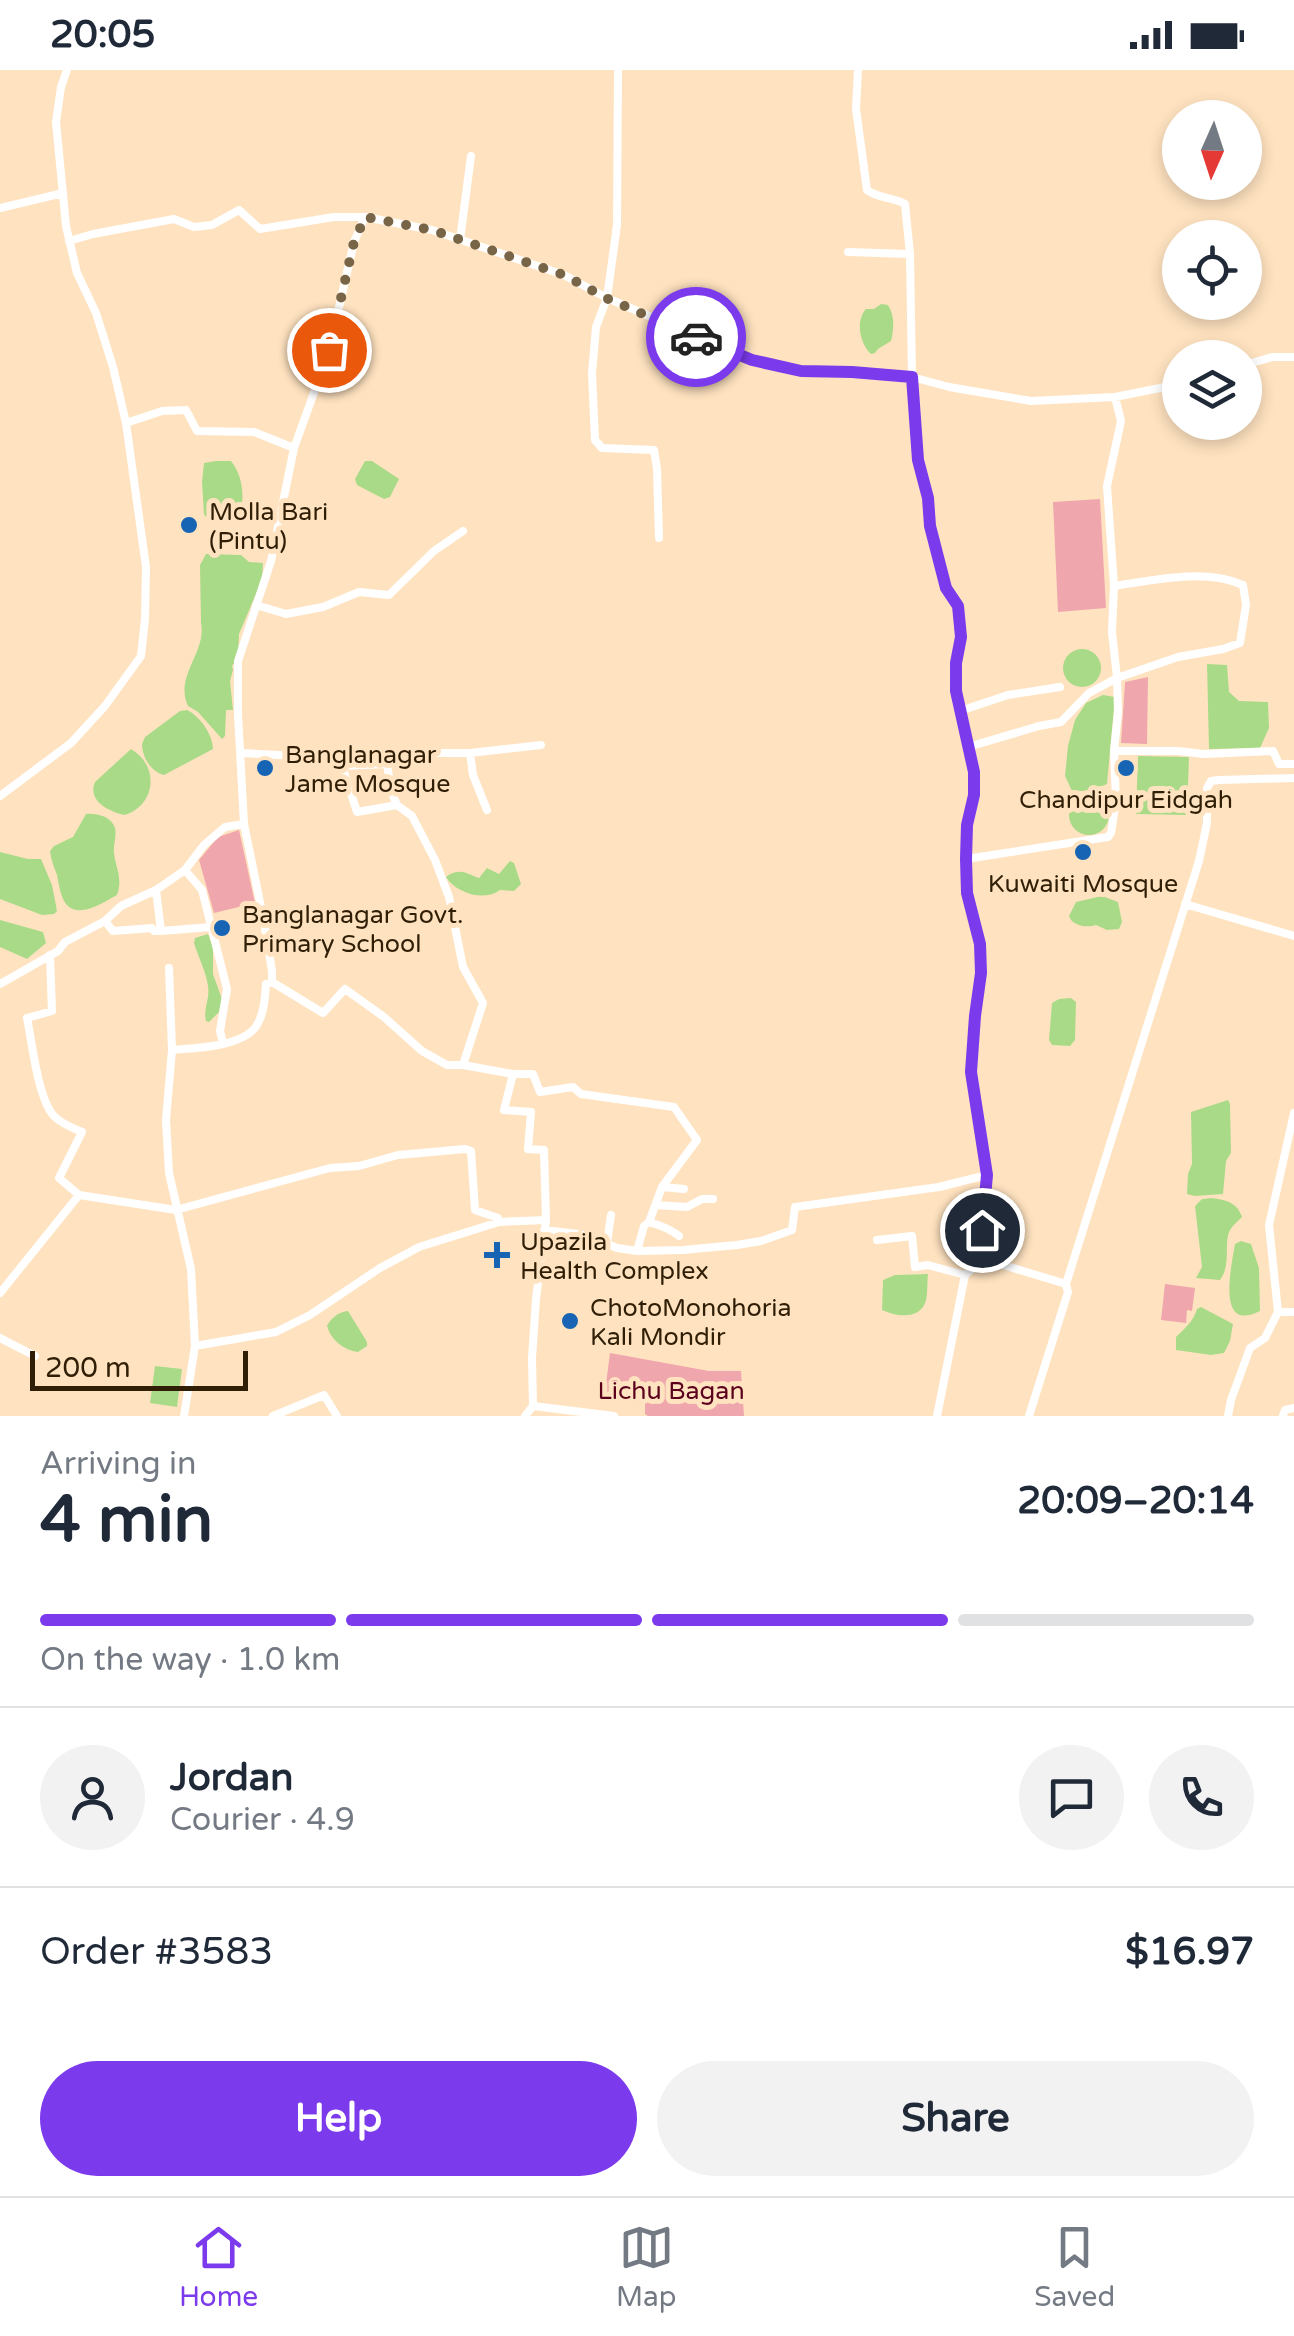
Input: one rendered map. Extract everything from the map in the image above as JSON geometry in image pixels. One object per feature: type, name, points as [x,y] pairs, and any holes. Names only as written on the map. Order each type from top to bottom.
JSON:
[{"type":"street","points":[[0,796],[71,744],[105,706],[140,656],[144,619],[146,567],[126,423],[102,331],[77,273],[69,241],[56,122],[67,70]]},
{"type":"street","points":[[618,70],[617,225],[606,298],[596,327],[595,440],[602,448],[654,450],[659,538]]},
{"type":"street","points":[[858,70],[856,109],[868,190],[906,204],[918,460],[946,588],[958,606],[961,637],[956,691],[974,772],[974,795],[967,825],[967,893],[980,944],[981,973],[971,1072],[987,1175],[980,1258],[965,1276],[937,1416]]},
{"type":"street","points":[[460,240],[471,156]]},
{"type":"street","points":[[0,208],[63,193]]},
{"type":"street","points":[[69,241],[174,219],[194,227],[212,225],[239,210],[260,229],[334,217],[365,217],[432,230],[564,275],[606,298],[752,360],[801,371],[912,377],[1031,401],[1115,397],[1162,388]]},
{"type":"street","points":[[272,982],[244,824],[238,661],[271,560],[294,448],[329,350],[354,242],[365,217]]},
{"type":"street","points":[[848,252],[910,254]]},
{"type":"street","points":[[1262,360],[1294,356]]},
{"type":"street","points":[[966,859],[1108,837],[1111,832],[1116,800],[1114,751],[1118,712],[1106,486],[1120,421],[1115,397]]},
{"type":"street","points":[[126,423],[162,411],[186,410],[198,431],[254,432],[294,448]]},
{"type":"street","points":[[256,605],[286,614],[322,607],[358,592],[388,595],[434,551],[462,531]]},
{"type":"street","points":[[968,747],[1061,722],[1090,693],[1117,678],[1178,656],[1240,643],[1246,605],[1244,586],[1226,578],[1170,578],[1114,586]]},
{"type":"street","points":[[960,711],[1008,695],[1060,687]]},
{"type":"street","points":[[241,753],[317,757],[342,766],[387,764],[433,753],[541,745]]},
{"type":"street","points":[[1114,751],[1272,751],[1279,764],[1294,764]]},
{"type":"street","points":[[470,753],[473,774],[487,810]]},
{"type":"street","points":[[387,764],[397,806],[412,816],[435,860],[449,897],[463,967],[483,1003],[464,1065]]},
{"type":"street","points":[[342,766],[357,812],[397,806]]},
{"type":"street","points":[[1029,1416],[1068,1292],[1066,1284],[1199,861],[1207,823],[1206,788],[1211,781],[1294,778]]},
{"type":"street","points":[[0,984],[185,870],[204,844],[224,827],[244,824]]},
{"type":"street","points":[[185,870],[202,890],[227,989],[220,1031],[223,1043]]},
{"type":"street","points":[[156,890],[161,932]]},
{"type":"street","points":[[1186,904],[1294,936]]},
{"type":"street","points":[[105,921],[113,931],[212,927]]},
{"type":"street","points":[[50,955],[52,1011],[27,1018],[49,1110],[57,1120],[82,1132],[59,1178],[78,1195],[176,1210],[330,1168],[359,1166],[398,1155],[471,1150],[474,1210],[498,1218],[499,1222]]},
{"type":"street","points":[[169,968],[172,1050],[166,1120],[168,1173],[191,1269],[195,1346],[184,1416]]},
{"type":"street","points":[[172,1050],[249,1036],[264,1005],[266,984],[272,982],[323,1013],[345,990],[384,1017],[422,1051],[446,1064],[533,1074],[540,1092],[574,1087],[582,1094],[674,1106],[697,1140],[662,1187],[637,1251]]},
{"type":"street","points":[[513,1074],[504,1110],[531,1112],[528,1149],[544,1150],[546,1220],[536,1299],[533,1406],[525,1416]]},
{"type":"street","points":[[1228,1416],[1250,1348],[1265,1338],[1278,1312],[1269,1225],[1294,1118]]},
{"type":"street","points":[[544,1230],[587,1235],[617,1248],[637,1251],[709,1248],[762,1241],[792,1230],[795,1207],[940,1187],[987,1175]]},
{"type":"street","points":[[662,1187],[684,1188]]},
{"type":"street","points":[[0,1293],[78,1195]]},
{"type":"street","points":[[656,1206],[687,1207],[702,1199],[714,1200]]},
{"type":"street","points":[[607,1244],[612,1215]]},
{"type":"street","points":[[195,1346],[276,1332],[419,1247],[499,1222],[546,1220]]},
{"type":"street","points":[[649,1222],[670,1228],[678,1236]]},
{"type":"street","points":[[877,1240],[912,1236],[914,1267],[928,1266],[965,1276]]},
{"type":"street","points":[[980,1258],[1066,1284]]},
{"type":"street","points":[[1278,1312],[1294,1312]]},
{"type":"street","points":[[0,1338],[35,1356]]},
{"type":"street","points":[[273,1416],[324,1395],[337,1416]]},
{"type":"street","points":[[533,1406],[614,1416]]},
{"type":"street","points":[[1283,1416],[1285,1410],[1294,1408]]},
{"type":"green space","points":[[1100,499],[1106,608],[1058,612],[1053,502]]},
{"type":"green space","points":[[1148,677],[1147,744],[1121,743],[1125,682]]},
{"type":"green space","points":[[239,830],[255,903],[214,913],[199,860],[218,837]]},
{"type":"green space","points":[[1165,1284],[1195,1288],[1186,1323],[1161,1320]]},
{"type":"green space","name":"Lichu Bagan","points":[[610,1353],[709,1371],[741,1371],[744,1416],[648,1416],[645,1401],[624,1402],[605,1392]]},
{"type":"shaded area","points":[[888,305],[892,314],[891,341],[871,354],[862,339],[861,320],[866,309]]},
{"type":"shaded area","points":[[231,461],[238,473],[242,499],[238,515],[204,514],[204,463]]},
{"type":"shaded area","points":[[365,461],[372,461],[399,479],[390,497],[384,499],[357,485],[355,479]]},
{"type":"shaded area","points":[[206,554],[241,555],[249,562],[263,563],[262,580],[239,634],[238,657],[230,681],[233,710],[226,710],[222,739],[188,706],[185,695],[202,634],[200,565]]},
{"type":"shaded area","points":[[1082,649],[1095,655],[1101,668],[1095,681],[1082,687],[1069,681],[1063,668],[1069,655]]},
{"type":"shaded area","points":[[1207,664],[1227,665],[1229,692],[1239,701],[1268,702],[1269,728],[1260,748],[1209,749]]},
{"type":"shaded area","points":[[1103,695],[1115,697],[1107,784],[1090,791],[1072,791],[1065,776],[1075,720],[1086,703]]},
{"type":"shaded area","points":[[187,710],[205,726],[213,749],[164,775],[148,763],[142,744],[145,737]]},
{"type":"shaded area","points":[[131,749],[146,765],[150,784],[143,802],[125,815],[101,804],[93,789],[95,782]]},
{"type":"shaded area","points":[[1138,756],[1189,757],[1187,815],[1136,814]]},
{"type":"shaded area","points":[[1089,795],[1103,801],[1109,815],[1103,829],[1089,835],[1075,829],[1069,815],[1075,801]]},
{"type":"shaded area","points":[[86,814],[107,818],[115,828],[119,884],[117,895],[94,907],[75,910],[64,901],[50,851],[73,837]]},
{"type":"shaded area","points":[[0,852],[41,859],[52,885],[57,911],[54,914],[42,915],[0,899]]},
{"type":"shaded area","points":[[510,861],[521,884],[514,891],[471,894],[446,877],[459,872],[479,878],[487,868],[499,874]]},
{"type":"shaded area","points":[[1102,896],[1118,902],[1122,922],[1119,929],[1073,922],[1069,916],[1076,902]]},
{"type":"shaded area","points":[[0,920],[43,932],[46,943],[27,959],[0,947]]},
{"type":"shaded area","points":[[208,934],[213,947],[213,974],[222,999],[219,1012],[209,1022],[205,1017],[207,980],[194,943],[195,938]]},
{"type":"shaded area","points":[[1071,998],[1076,1002],[1075,1040],[1070,1046],[1052,1045],[1052,1003]]},
{"type":"shaded area","points":[[1228,1100],[1231,1153],[1226,1161],[1223,1194],[1187,1194],[1192,1164],[1191,1112]]},
{"type":"shaded area","points":[[1202,1199],[1230,1203],[1242,1217],[1228,1235],[1226,1267],[1220,1280],[1196,1278],[1202,1267],[1195,1206]]},
{"type":"shaded area","points":[[1235,1244],[1251,1244],[1259,1268],[1260,1311],[1246,1316],[1237,1313],[1230,1294]]},
{"type":"shaded area","points":[[928,1274],[926,1300],[919,1311],[901,1315],[882,1310],[883,1280],[895,1275]]},
{"type":"shaded area","points":[[1201,1307],[1233,1324],[1224,1353],[1176,1350],[1176,1337]]},
{"type":"shaded area","points":[[348,1311],[367,1342],[358,1352],[338,1344],[327,1326],[335,1316]]},
{"type":"shaded area","points":[[155,1366],[182,1369],[177,1407],[150,1403]]},
{"type":"way so far","points":[[329,350],[354,242],[365,217],[432,230],[564,275],[696,337]]},
{"type":"place","name":"Molla Bari (Pintu)","points":[[189,525]]},
{"type":"place","name":"Banglanagar Jame Mosque","points":[[265,768]]},
{"type":"place","name":"Chandipur Eidgah","points":[[1126,768]]},
{"type":"place","name":"Kuwaiti Mosque","points":[[1083,852]]},
{"type":"place","name":"Banglanagar Govt. Primary School","points":[[222,928]]},
{"type":"place","name":"Upazila Health Complex","points":[[497,1255]]},
{"type":"place","name":"ChotoMonohoria Kali Mondir","points":[[570,1321]]},
{"type":"route","points":[[696,337],[752,360],[801,371],[912,377],[918,460],[928,498],[930,526],[946,588],[958,606],[961,637],[956,691],[974,772],[966,859],[967,893],[980,944],[981,973],[971,1072],[987,1175],[982,1230]]}]
